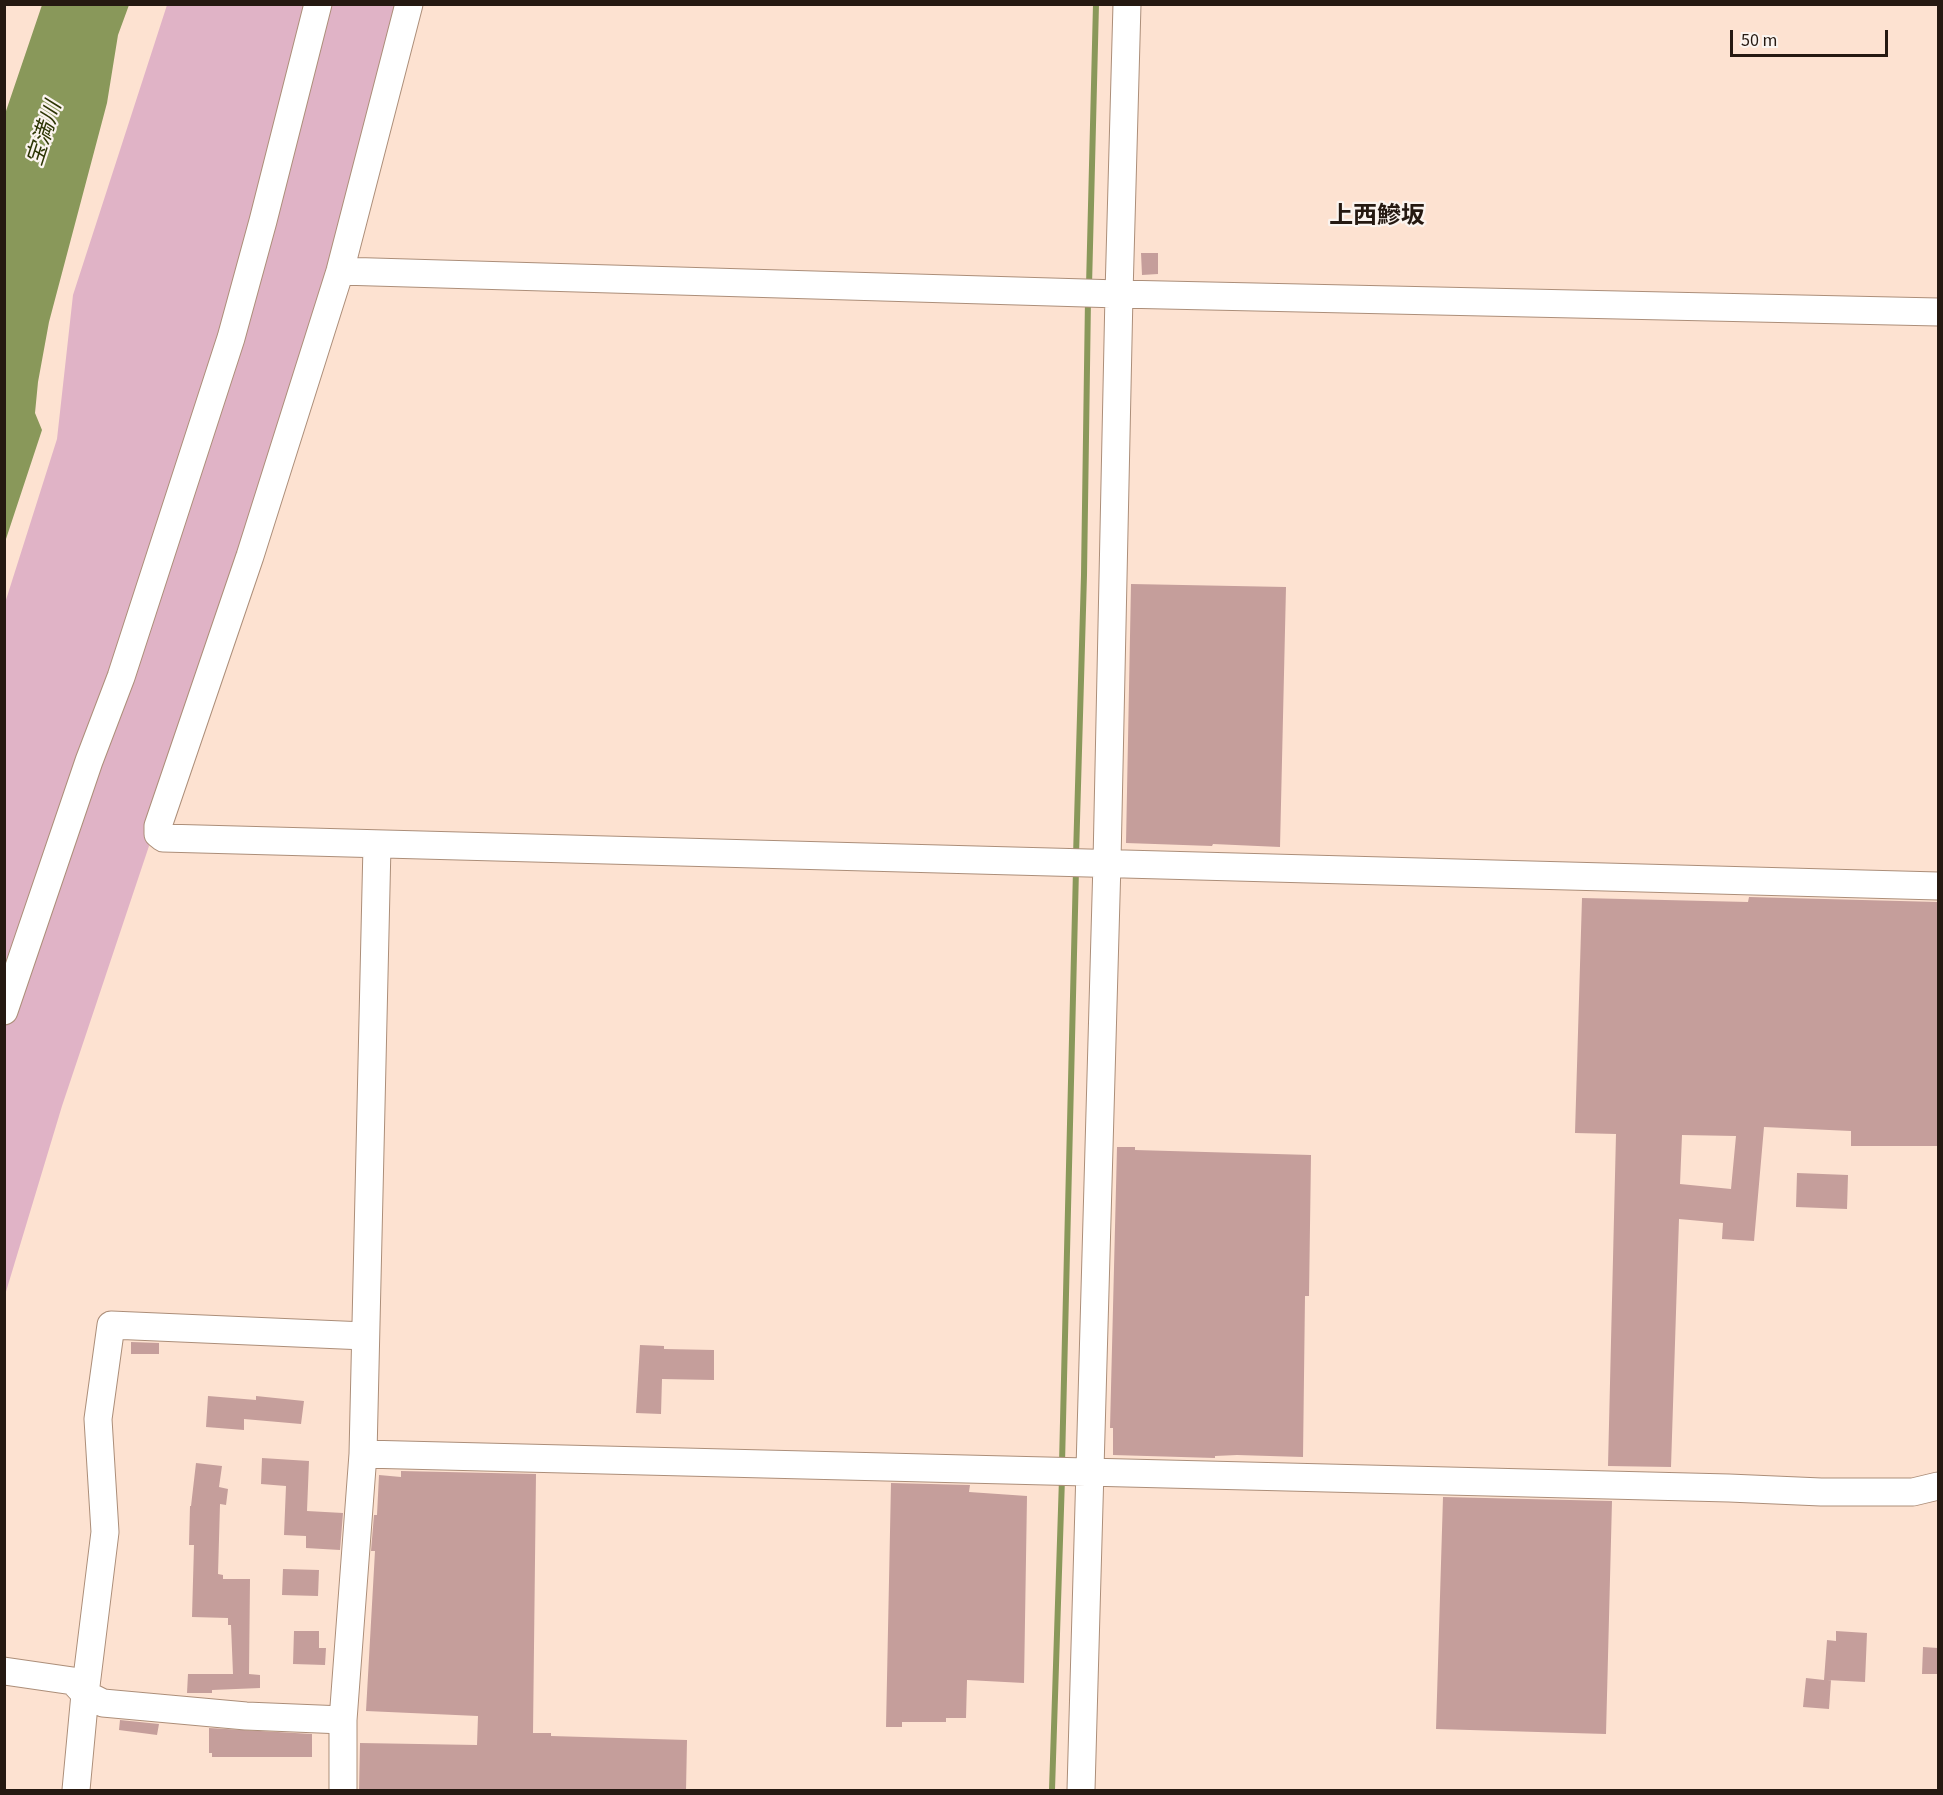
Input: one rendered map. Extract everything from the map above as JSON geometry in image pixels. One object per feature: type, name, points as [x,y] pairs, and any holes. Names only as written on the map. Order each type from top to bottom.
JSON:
[{"type":"street","points":[[4,1011],[70,814],[128,655],[227,349],[263,221],[318,4]]},
{"type":"street","points":[[409,4],[340,271],[250,556],[158,826],[158,834],[163,838],[1938,886]]},
{"type":"street","points":[[1081,1791],[1082,1472],[1099,862],[1100,292],[1127,4]]},
{"type":"street","points":[[340,271],[1938,312]]},
{"type":"street","points":[[343,1791],[343,1720],[363,1454],[376,845]]},
{"type":"street","points":[[76,1791],[85,1694],[105,1532],[98,1419],[111,1325],[365,1336]]},
{"type":"street","points":[[363,1454],[1821,1492],[1913,1492],[1938,1486]]},
{"type":"street","points":[[4,1671],[73,1681],[85,1694],[103,1703],[246,1716],[343,1720]]},
{"type":"shaded area","points":[[167,5],[398,5],[327,270],[239,561],[144,829],[149,846],[62,1106],[5,1295],[5,603],[57,439],[73,295]]},
{"type":"water","name":"宝満川","points":[[42,5],[129,5],[118,35],[107,103],[49,322],[35,413],[42,430],[5,542],[5,114]]},
{"type":"building","points":[[1141,253],[1158,253],[1158,274],[1142,275]]},
{"type":"building","points":[[1131,584],[1286,587],[1280,847],[1126,843]]},
{"type":"building","points":[[1749,897],[1938,902],[1938,1146],[1851,1146],[1851,1131],[1764,1127],[1754,1241],[1722,1239],[1723,1223],[1679,1219],[1671,1467],[1608,1466],[1616,1134],[1575,1133],[1582,898],[1748,902]],"holes":[[[1682,1135],[1736,1136],[1731,1189],[1680,1184]]]},
{"type":"building","points":[[1117,1147],[1135,1147],[1135,1150],[1311,1155],[1309,1296],[1305,1296],[1303,1457],[1237,1455],[1215,1456],[1215,1458],[1113,1455],[1113,1428],[1110,1428]]},
{"type":"building","points":[[1797,1173],[1848,1175],[1847,1209],[1796,1207]]},
{"type":"building","points":[[131,1342],[159,1343],[159,1354],[131,1354]]},
{"type":"building","points":[[640,1345],[664,1346],[664,1349],[714,1350],[714,1380],[662,1379],[661,1414],[636,1413]]},
{"type":"building","points":[[208,1396],[256,1400],[256,1396],[304,1401],[301,1424],[244,1419],[244,1430],[206,1427]]},
{"type":"building","points":[[262,1458],[309,1461],[307,1511],[343,1513],[340,1550],[306,1548],[306,1536],[284,1535],[286,1486],[261,1484]]},
{"type":"building","points":[[196,1463],[222,1466],[219,1487],[228,1489],[226,1505],[220,1504],[218,1574],[223,1575],[223,1579],[250,1579],[249,1674],[260,1675],[260,1688],[187,1693],[188,1674],[233,1674],[231,1625],[228,1625],[228,1618],[192,1617],[194,1545],[189,1545],[190,1506]]},
{"type":"building","points":[[401,1471],[536,1474],[533,1733],[551,1733],[551,1736],[687,1740],[686,1791],[359,1791],[360,1743],[477,1745],[478,1716],[366,1711],[375,1551],[371,1551],[374,1515],[377,1515],[379,1475],[401,1477]]},
{"type":"building","points":[[891,1483],[970,1485],[969,1492],[1027,1496],[1024,1683],[967,1680],[966,1718],[946,1718],[946,1722],[902,1722],[902,1727],[886,1727]]},
{"type":"building","points":[[1443,1497],[1612,1501],[1606,1734],[1436,1729]]},
{"type":"building","points":[[283,1569],[319,1570],[318,1596],[282,1595]]},
{"type":"building","points":[[294,1631],[319,1631],[319,1648],[326,1648],[325,1665],[293,1664]]},
{"type":"building","points":[[1836,1631],[1867,1633],[1865,1682],[1831,1680],[1829,1709],[1803,1707],[1806,1678],[1824,1680],[1827,1640],[1836,1641]]},
{"type":"building","points":[[1923,1647],[1938,1648],[1938,1674],[1922,1674]]},
{"type":"building","points":[[120,1720],[159,1724],[157,1735],[119,1730]]},
{"type":"building","points":[[209,1728],[312,1734],[312,1757],[212,1757],[212,1753],[209,1753]]},
{"type":"waterway","points":[[1089,286],[1096,4]]},
{"type":"waterway","points":[[1076,856],[1084,575],[1088,299]]},
{"type":"waterway","points":[[1062,1464],[1076,869]]},
{"type":"waterway","points":[[1052,1790],[1062,1478]]},
{"type":"district","name":"上西鰺坂","points":[[1377,218]]}]
